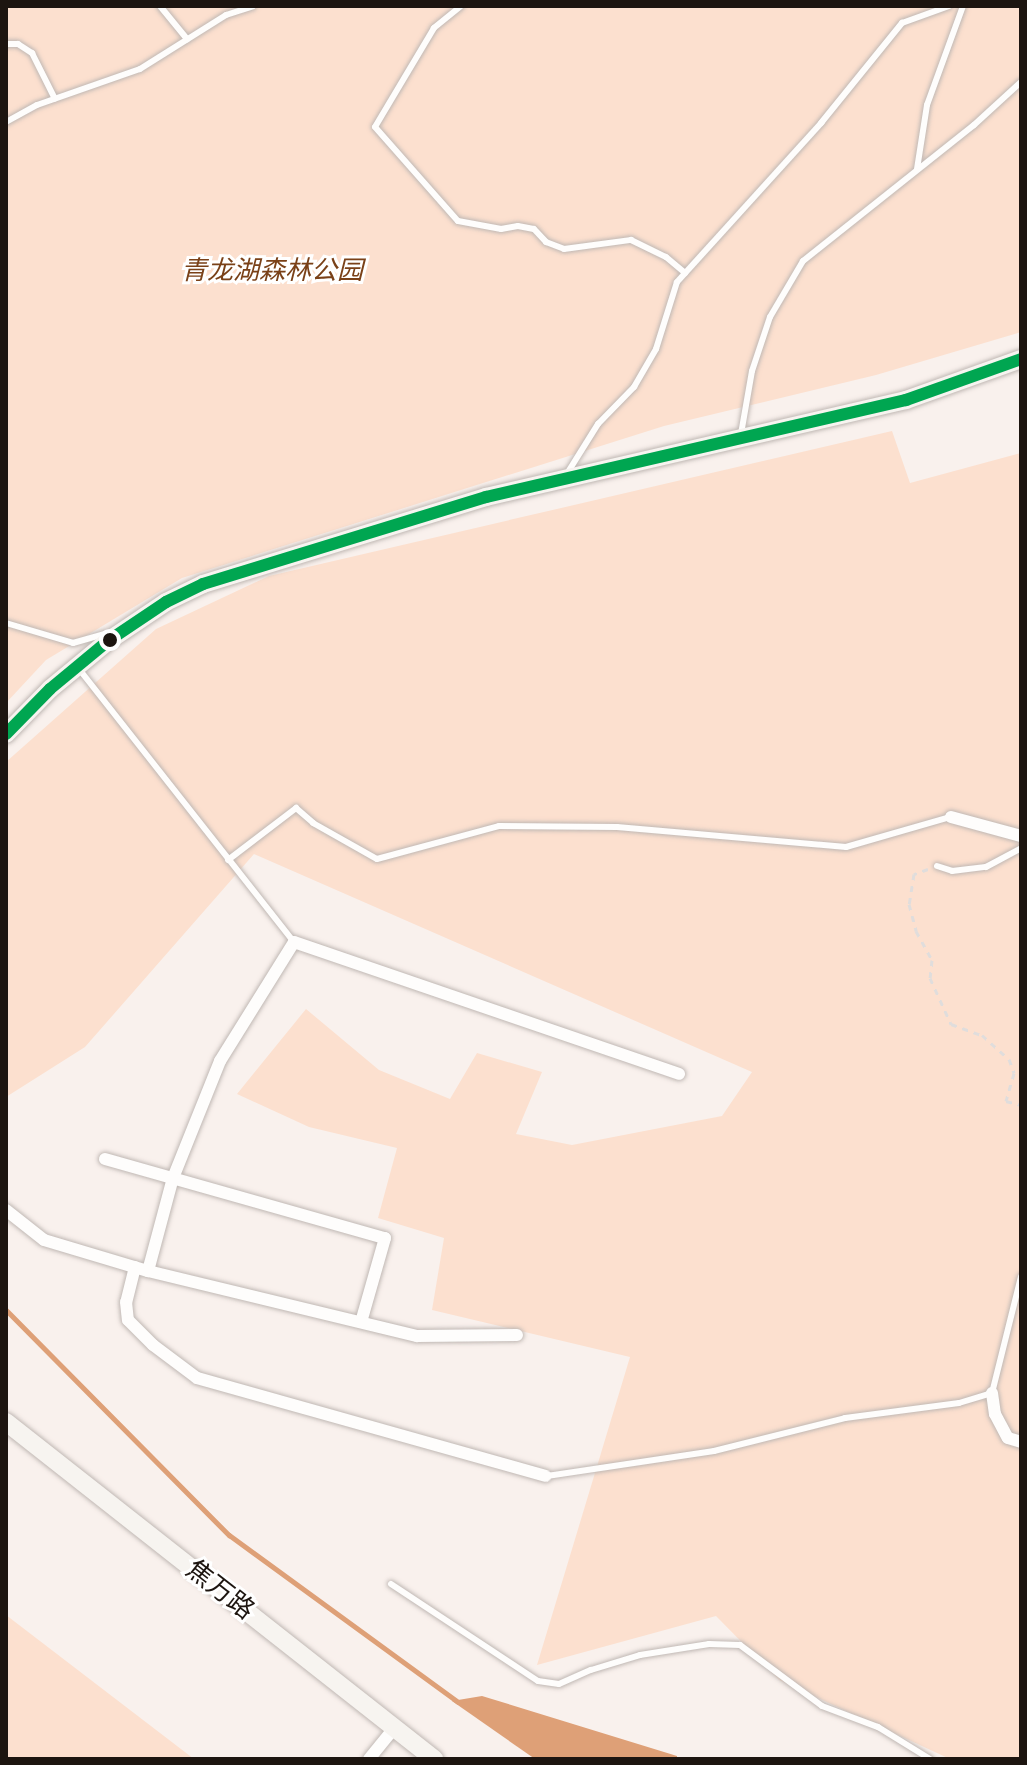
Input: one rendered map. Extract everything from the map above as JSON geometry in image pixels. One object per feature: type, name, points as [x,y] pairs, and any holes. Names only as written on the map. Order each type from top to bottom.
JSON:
[{"type":"main road","points":[[6,734],[77,666],[130,626],[166,602],[215,580],[405,520],[565,476],[906,400],[1021,359]]},
{"type":"main road","name":"焦万路","points":[[6,1422],[434,1759]]},
{"type":"street","points":[[951,817],[1021,836]]},
{"type":"street","points":[[546,1476],[197,1378],[153,1345],[128,1320],[126,1302],[220,1061],[294,942],[679,1074]]},
{"type":"street","points":[[105,1159],[385,1238],[361,1322]]},
{"type":"street","points":[[6,1210],[44,1240],[141,1269],[417,1336],[517,1335]]},
{"type":"street","points":[[992,1393],[995,1414],[1008,1438],[1021,1442]]},
{"type":"street","points":[[369,1759],[395,1727]]},
{"type":"lane","points":[[160,6],[187,39]]},
{"type":"lane","points":[[6,122],[55,99],[140,69],[226,15],[253,6]]},
{"type":"lane","points":[[461,6],[434,28],[375,127],[458,221],[501,229],[518,226],[534,229],[546,242],[564,249],[631,240],[666,257],[685,273]]},
{"type":"lane","points":[[565,476],[598,424],[634,387],[656,349],[677,282],[821,123],[902,23],[949,6]]},
{"type":"lane","points":[[917,169],[927,105],[963,6]]},
{"type":"lane","points":[[6,44],[18,44],[32,53],[55,99]]},
{"type":"lane","points":[[740,438],[752,371],[770,317],[803,261],[1021,82]]},
{"type":"lane","points":[[6,623],[73,643],[130,626]]},
{"type":"lane","points":[[77,666],[294,942]]},
{"type":"lane","points":[[228,860],[296,808],[313,823],[377,859],[499,826],[617,827],[846,847],[951,817]]},
{"type":"lane","points":[[937,866],[952,871],[986,867],[1021,848]]},
{"type":"lane","points":[[546,1476],[714,1451],[832,1421],[959,1403],[992,1393],[1021,1277]]},
{"type":"lane","points":[[391,1584],[538,1681],[559,1684],[640,1655],[709,1644],[740,1645],[822,1706],[878,1727],[930,1759]]},
{"type":"path","points":[[937,866],[914,874],[909,904],[916,931],[932,960],[930,978],[951,1024],[982,1035],[1009,1059],[1014,1073],[1006,1101],[1021,1105]]},
{"type":"green space","name":"青龙湖森林公园","points":[[6,6],[1021,6],[1021,332],[876,375],[664,426],[182,578],[46,660],[6,703]]},
{"type":"green space","points":[[892,431],[910,483],[1021,453],[1021,1759],[950,1759],[779,1680],[716,1616],[537,1665],[630,1357],[432,1310],[444,1238],[378,1218],[397,1148],[309,1127],[237,1094],[306,1009],[379,1070],[450,1099],[477,1053],[542,1072],[516,1134],[572,1145],[722,1116],[752,1072],[254,854],[85,1047],[6,1097],[6,762],[156,629],[269,576]]},
{"type":"green space","points":[[6,1615],[194,1759],[6,1759]]},
{"type":"shaded area","points":[[482,1696],[677,1756],[677,1759],[535,1759],[452,1701]]},
{"type":"waterway","points":[[6,1310],[229,1535],[458,1702]]},
{"type":"transit line","points":[[6,734],[50,689],[108,641],[166,602],[203,584],[486,497],[906,400],[1021,359]]}]
